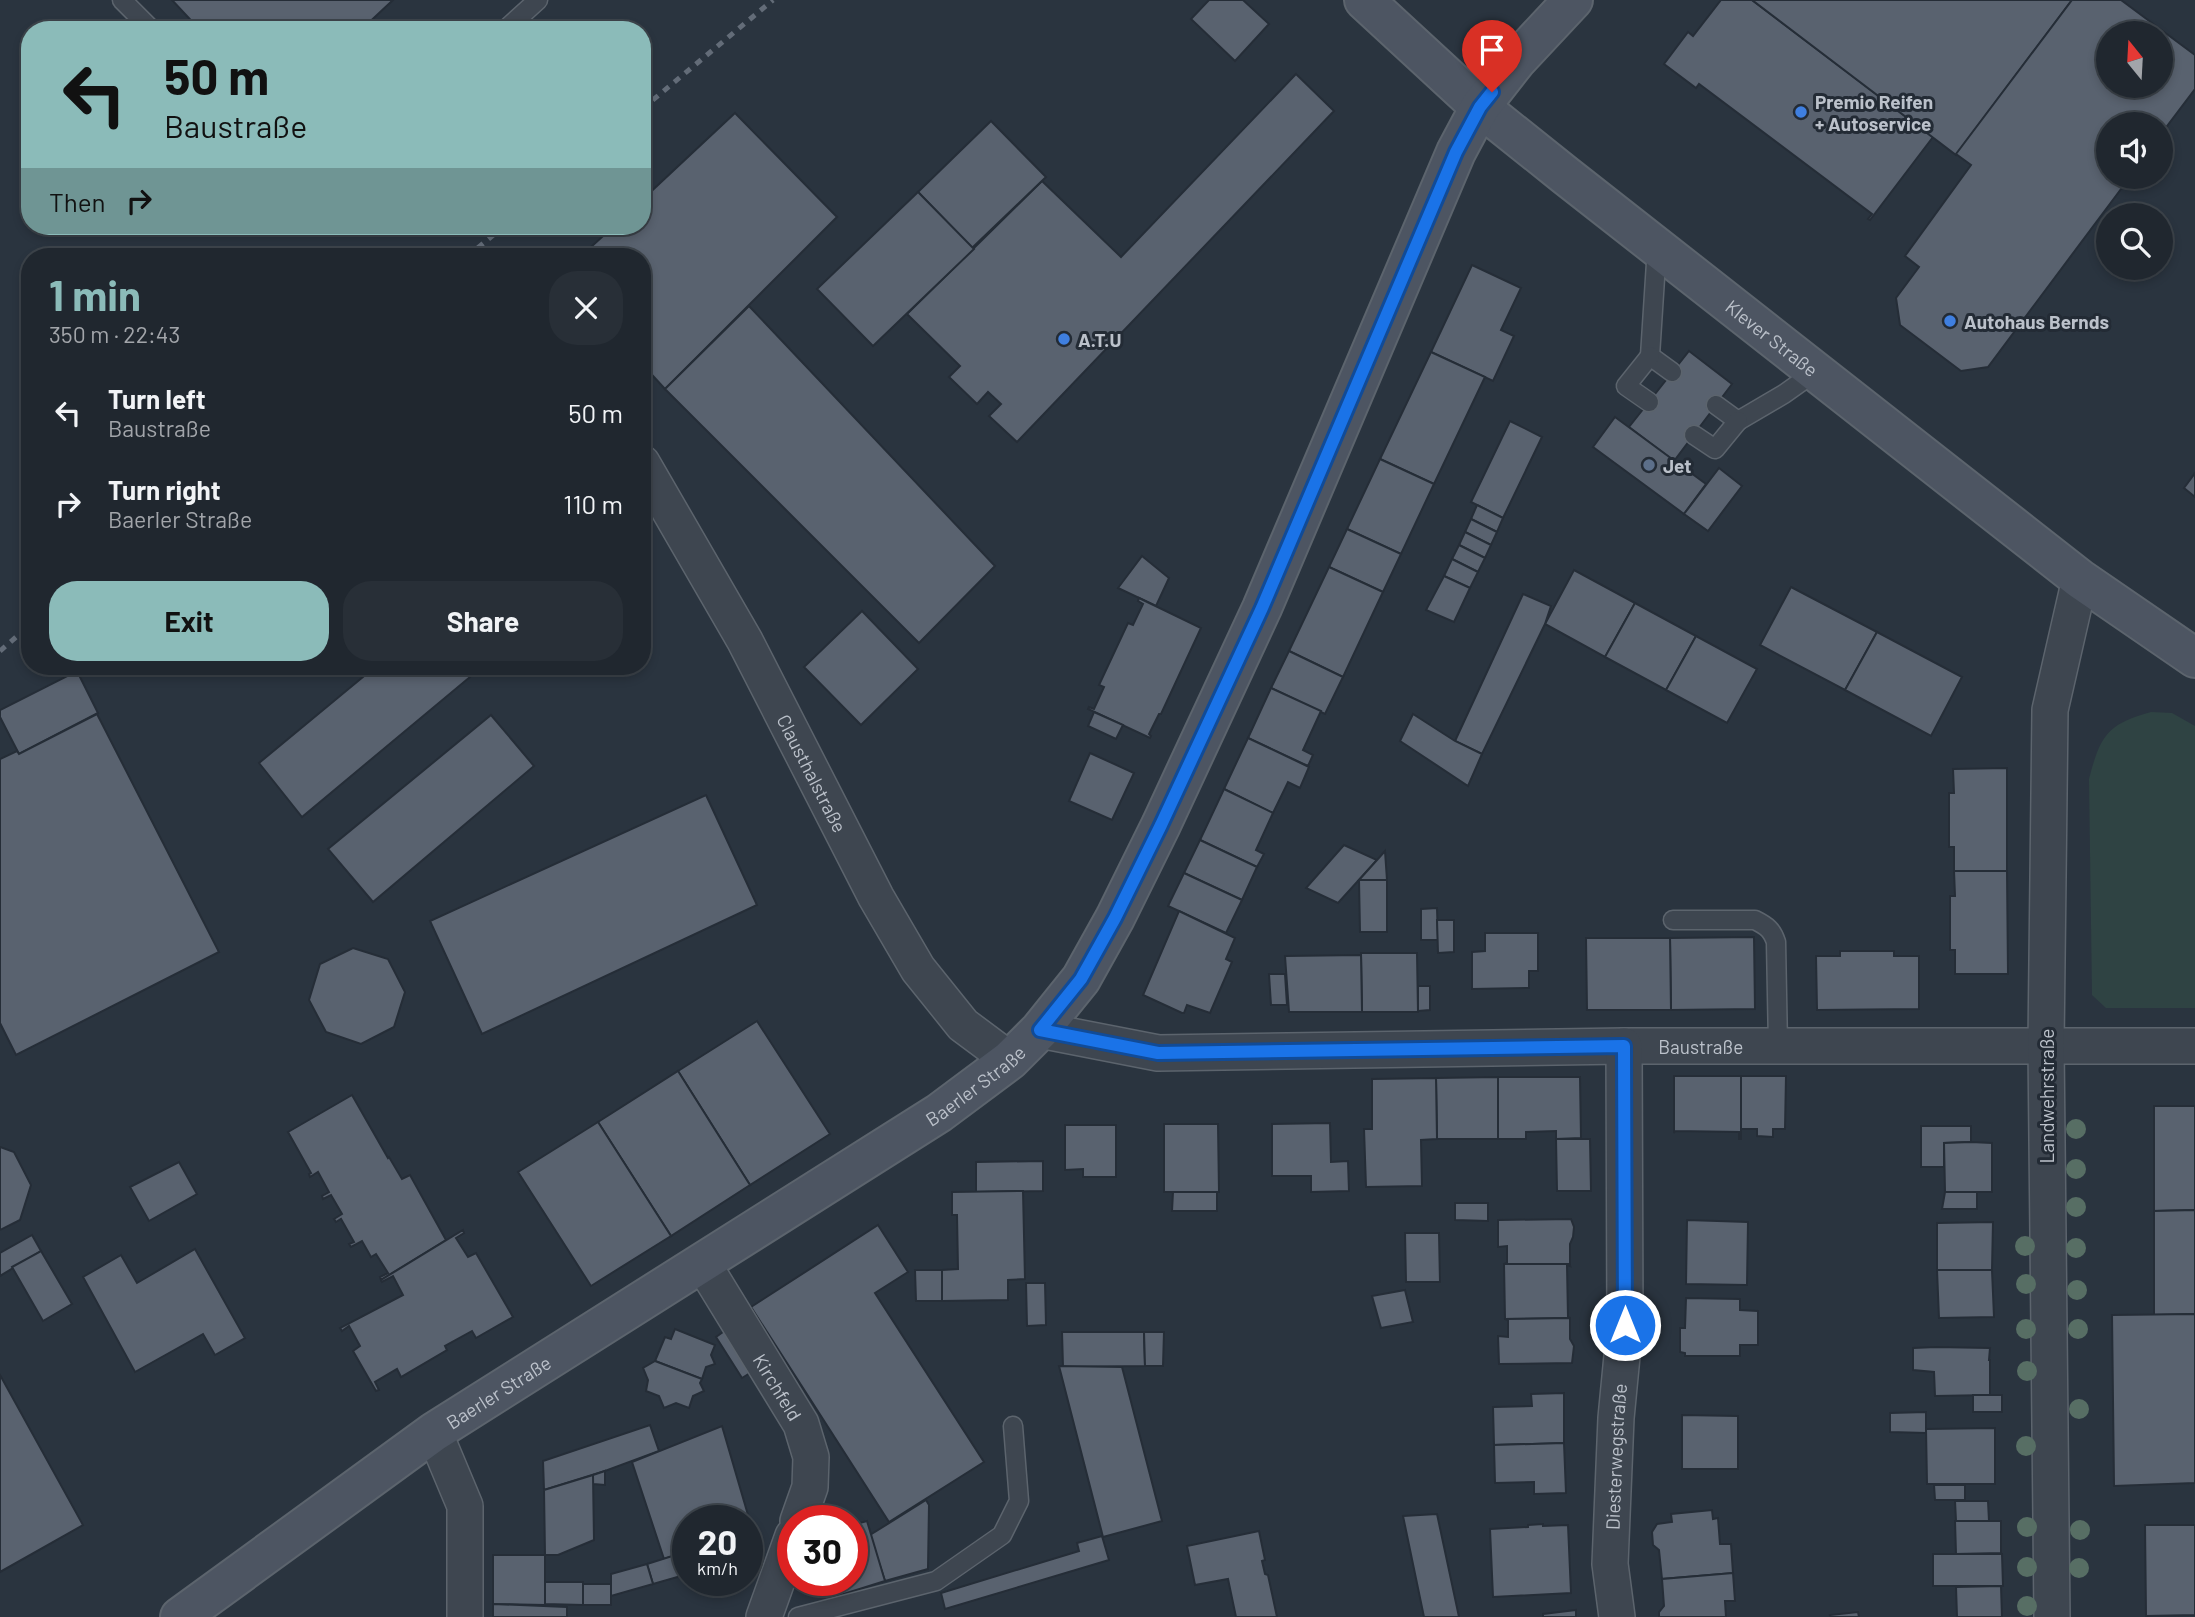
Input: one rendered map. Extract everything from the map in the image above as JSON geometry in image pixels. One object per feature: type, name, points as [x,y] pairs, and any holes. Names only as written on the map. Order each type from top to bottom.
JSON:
[{"type":"main road","name":"Klever Straße","points":[[1364,0],[1480,107],[2081,579],[2195,658]]},
{"type":"main road","name":"Baerler Straße","points":[[180,1617],[434,1432],[939,1113],[1010,1060],[1040,1030],[1081,979],[1161,825],[1262,608],[1456,152],[1480,107],[1516,61],[1573,0]]},
{"type":"street","name":"Clausthalstraße","points":[[651,479],[745,641],[876,897],[918,969],[963,1025],[1010,1060]]},
{"type":"street","name":"Landwehrstraße","points":[[2052,1617],[2046,1045],[2050,710],[2081,579]]},
{"type":"street","name":"Baustraße","points":[[1040,1030],[1158,1053],[1624,1046],[2195,1046]]},
{"type":"street","name":"Diesterwegstraße","points":[[1616,1617],[1610,1564],[1616,1418],[1625,1325],[1624,1046]]},
{"type":"street","name":"Kirchfeld","points":[[703,1264],[801,1424],[811,1457],[810,1486],[803,1505]]},
{"type":"street","points":[[434,1432],[465,1506],[465,1617]]},
{"type":"street","points":[[764,1617],[777,1581]]},
{"type":"lane","points":[[122,0],[143,21]]},
{"type":"lane","points":[[515,21],[538,0]]},
{"type":"lane","points":[[1649,402],[1626,386],[1650,356],[1657,247]]},
{"type":"lane","points":[[1650,356],[1672,372]]},
{"type":"lane","points":[[1693,435],[1715,449],[1738,421],[1815,372]]},
{"type":"lane","points":[[1716,405],[1738,421]]},
{"type":"lane","points":[[1673,920],[1755,920],[1766,925],[1772,932],[1776,942],[1778,1046]]},
{"type":"lane","points":[[799,1617],[936,1581],[1002,1535],[1019,1501],[1013,1426]]},
{"type":"green space","points":[[2151,712],[2172,713],[2195,726],[2195,1008],[2106,1008],[2092,995],[2089,779],[2097,752],[2108,734],[2124,721]]},
{"type":"building","points":[[172,0],[393,0],[371,21],[192,21]]},
{"type":"building","points":[[1209,0],[1243,0],[1269,24],[1235,61],[1191,19]]},
{"type":"building","points":[[1721,0],[1752,0],[1933,137],[1870,220],[1868,219],[1872,214],[1699,84],[1696,88],[1664,64],[1688,32],[1693,36]]},
{"type":"building","points":[[1752,0],[2072,0],[1956,155]]},
{"type":"building","points":[[2072,0],[2121,0],[2149,21],[2096,21],[2096,98],[2174,98],[2174,39],[2195,55],[2195,89],[2173,118],[2173,112],[2096,112],[2096,189],[2121,189],[2111,203],[2096,203],[2096,222],[1988,367],[1961,371],[1900,325],[1896,298],[1919,267],[1905,256],[1971,165],[1956,154]]},
{"type":"building","points":[[1296,74],[1334,111],[1017,442],[989,416],[1001,404],[988,392],[977,404],[949,377],[960,366],[907,314],[1042,181],[1121,257]]},
{"type":"building","points":[[735,113],[837,217],[665,389],[651,374],[651,248],[590,248],[604,235],[651,235],[651,192]]},
{"type":"building","points":[[991,121],[1046,177],[972,248],[918,192]]},
{"type":"building","points":[[918,192],[974,249],[873,346],[817,289]]},
{"type":"building","points":[[1472,265],[1521,288],[1501,330],[1514,336],[1493,381],[1431,352]]},
{"type":"building","points":[[749,306],[995,566],[919,643],[665,389]]},
{"type":"building","points":[[1689,351],[1732,384],[1674,461],[1629,427]]},
{"type":"building","points":[[1431,352],[1485,377],[1434,484],[1380,459]]},
{"type":"building","points":[[1615,417],[1706,484],[1684,514],[1593,447]]},
{"type":"building","points":[[1510,421],[1542,437],[1503,518],[1471,502]]},
{"type":"building","points":[[1380,459],[1434,484],[1401,554],[1347,529]]},
{"type":"building","points":[[1719,468],[1742,486],[1708,531],[1684,514]]},
{"type":"building","points":[[2195,473],[2195,497],[2184,488]]},
{"type":"building","points":[[1477,505],[1503,518],[1497,532],[1471,519]]},
{"type":"building","points":[[1471,519],[1497,532],[1491,545],[1465,532]]},
{"type":"building","points":[[1347,529],[1401,554],[1383,592],[1329,567]]},
{"type":"building","points":[[1465,532],[1491,545],[1485,558],[1459,545]]},
{"type":"building","points":[[1459,545],[1485,558],[1478,572],[1452,559]]},
{"type":"building","points":[[1142,556],[1169,578],[1156,606],[1118,588]]},
{"type":"building","points":[[1452,559],[1478,572],[1470,588],[1444,576]]},
{"type":"building","points":[[1329,567],[1383,592],[1343,677],[1289,651]]},
{"type":"building","points":[[1574,570],[1635,603],[1605,657],[1545,624]]},
{"type":"building","points":[[1444,576],[1470,588],[1454,622],[1426,610]]},
{"type":"building","points":[[1791,587],[1877,632],[1845,690],[1760,645]]},
{"type":"building","points":[[1523,594],[1551,606],[1545,624],[1482,754],[1455,741]]},
{"type":"building","points":[[1139,598],[1201,628],[1149,734],[1150,738],[1088,709],[1094,709],[1104,687],[1099,685],[1128,623],[1133,625],[1143,604],[1138,601]]},
{"type":"building","points":[[1635,603],[1696,636],[1666,690],[1605,657]]},
{"type":"building","points":[[862,611],[918,669],[861,725],[804,667]]},
{"type":"building","points":[[1877,632],[1962,677],[1931,736],[1845,690]]},
{"type":"building","points":[[1696,636],[1757,669],[1727,723],[1666,690]]},
{"type":"building","points":[[1289,651],[1343,677],[1325,714],[1271,688]]},
{"type":"building","points":[[69,675],[79,675],[98,713],[19,754],[0,717],[0,710]]},
{"type":"building","points":[[365,675],[472,675],[302,817],[259,763]]},
{"type":"building","points":[[1271,688],[1321,711],[1303,750],[1313,755],[1308,766],[1248,738]]},
{"type":"building","points":[[1094,712],[1123,725],[1116,739],[1088,726]]},
{"type":"building","points":[[97,714],[219,952],[16,1055],[0,1023],[0,759],[17,751],[19,754]]},
{"type":"building","points":[[1413,714],[1455,741],[1482,754],[1468,786],[1400,741]]},
{"type":"building","points":[[491,715],[534,766],[373,902],[328,849]]},
{"type":"building","points":[[1248,738],[1309,767],[1300,788],[1288,782],[1273,813],[1224,789]]},
{"type":"building","points":[[1090,753],[1134,773],[1112,820],[1069,801]]},
{"type":"building","points":[[2007,768],[2007,871],[1954,871],[1954,847],[1949,847],[1949,793],[1954,793],[1953,769]]},
{"type":"building","points":[[1224,789],[1273,813],[1256,850],[1264,854],[1257,867],[1200,840]]},
{"type":"building","points":[[706,795],[757,905],[482,1034],[430,921]]},
{"type":"building","points":[[1200,840],[1257,867],[1242,900],[1184,873]]},
{"type":"building","points":[[1344,845],[1377,860],[1338,903],[1306,888]]},
{"type":"building","points":[[1385,851],[1387,880],[1359,880],[1377,860]]},
{"type":"building","points":[[1954,871],[2007,871],[2008,974],[1955,974],[1955,950],[1950,950],[1950,896],[1955,896]]},
{"type":"building","points":[[1184,873],[1242,900],[1226,933],[1168,906]]},
{"type":"building","points":[[1359,880],[1387,880],[1387,932],[1360,932]]},
{"type":"building","points":[[1437,908],[1438,940],[1421,940],[1421,909]]},
{"type":"building","points":[[1179,911],[1235,938],[1226,959],[1232,962],[1210,1013],[1187,1005],[1182,1013],[1143,995]]},
{"type":"building","points":[[1437,920],[1454,920],[1454,952],[1438,953]]},
{"type":"building","points":[[1485,933],[1538,933],[1538,971],[1529,971],[1529,988],[1472,989],[1472,952],[1485,951]]},
{"type":"building","points":[[1754,937],[1755,1009],[1671,1010],[1670,938]]},
{"type":"building","points":[[1586,938],[1670,938],[1671,1010],[1587,1010]]},
{"type":"building","points":[[353,948],[388,959],[405,992],[394,1027],[361,1044],[326,1032],[309,1000],[320,964]]},
{"type":"building","points":[[1840,951],[1894,951],[1894,956],[1919,956],[1919,1009],[1817,1010],[1816,956],[1840,956]]},
{"type":"building","points":[[1361,953],[1417,953],[1418,1012],[1362,1012]]},
{"type":"building","points":[[1361,955],[1362,1012],[1289,1012],[1285,956]]},
{"type":"building","points":[[1269,974],[1285,974],[1287,1005],[1271,1005]]},
{"type":"building","points":[[1418,986],[1430,986],[1430,1010],[1418,1011]]},
{"type":"building","points":[[757,1021],[830,1134],[750,1185],[678,1071]]},
{"type":"building","points":[[678,1071],[750,1185],[671,1236],[598,1122]]},
{"type":"building","points":[[1674,1076],[1741,1076],[1741,1139],[1739,1132],[1674,1133]]},
{"type":"building","points":[[1741,1076],[1786,1076],[1785,1129],[1773,1129],[1773,1137],[1757,1136],[1757,1129],[1741,1129]]},
{"type":"building","points":[[1498,1077],[1580,1077],[1581,1138],[1556,1139],[1556,1131],[1526,1132],[1526,1139],[1498,1139]]},
{"type":"building","points":[[1498,1077],[1498,1139],[1437,1139],[1436,1078]]},
{"type":"building","points":[[1436,1078],[1437,1139],[1421,1140],[1422,1186],[1366,1187],[1364,1129],[1372,1129],[1372,1079]]},
{"type":"building","points":[[352,1095],[402,1179],[410,1175],[446,1240],[381,1280],[380,1277],[388,1273],[376,1254],[371,1257],[362,1241],[351,1247],[349,1244],[354,1242],[341,1219],[336,1222],[334,1219],[342,1214],[331,1195],[323,1199],[322,1196],[329,1192],[318,1172],[310,1177],[311,1173],[288,1132]]},
{"type":"building","points":[[2154,1106],[2195,1106],[2195,1210],[2154,1211]]},
{"type":"building","points":[[598,1122],[671,1236],[591,1286],[518,1172]]},
{"type":"building","points":[[1330,1123],[1331,1162],[1348,1161],[1349,1191],[1311,1192],[1311,1176],[1272,1176],[1272,1124]]},
{"type":"building","points":[[1164,1124],[1218,1124],[1219,1192],[1164,1192]]},
{"type":"building","points":[[1065,1125],[1116,1125],[1116,1177],[1083,1177],[1083,1169],[1065,1170]]},
{"type":"building","points":[[1921,1126],[1971,1126],[1971,1142],[1944,1143],[1944,1167],[1921,1167]]},
{"type":"building","points":[[1556,1139],[1590,1139],[1591,1191],[1557,1191]]},
{"type":"building","points":[[1944,1143],[1992,1143],[1992,1192],[1945,1192]]},
{"type":"building","points":[[0,1147],[14,1152],[31,1185],[20,1220],[0,1230]]},
{"type":"building","points":[[1043,1161],[1043,1191],[976,1192],[976,1162]]},
{"type":"building","points":[[179,1162],[197,1194],[149,1221],[130,1187]]},
{"type":"building","points":[[1023,1191],[1025,1279],[1008,1280],[1008,1300],[942,1301],[942,1270],[958,1269],[957,1215],[952,1215],[952,1192]]},
{"type":"building","points":[[1173,1192],[1217,1192],[1217,1211],[1172,1211]]},
{"type":"building","points":[[1945,1192],[1977,1192],[1977,1209],[1942,1209]]},
{"type":"building","points":[[1455,1203],[1488,1203],[1488,1221],[1455,1220]]},
{"type":"building","points":[[2195,1210],[2195,1314],[2154,1315],[2154,1211]]},
{"type":"building","points":[[1571,1219],[1574,1227],[1570,1244],[1570,1264],[1504,1264],[1507,1263],[1507,1246],[1498,1247],[1498,1220]]},
{"type":"building","points":[[1687,1220],[1748,1222],[1747,1285],[1686,1284]]},
{"type":"building","points":[[1993,1222],[1992,1270],[1937,1270],[1937,1223]]},
{"type":"building","points":[[878,1225],[908,1272],[875,1293],[984,1462],[889,1522],[751,1307]]},
{"type":"building","points":[[463,1230],[464,1233],[456,1238],[468,1257],[476,1253],[513,1317],[476,1338],[472,1331],[445,1346],[447,1350],[401,1377],[397,1369],[375,1382],[379,1390],[376,1391],[353,1351],[360,1346],[349,1326],[342,1331],[340,1328],[403,1295],[393,1276],[382,1282],[381,1280]]},
{"type":"building","points":[[1405,1233],[1439,1233],[1440,1282],[1406,1282]]},
{"type":"building","points":[[32,1235],[41,1251],[0,1276],[0,1253]]},
{"type":"building","points":[[195,1249],[245,1338],[215,1355],[203,1334],[135,1372],[83,1277],[121,1255],[137,1283]]},
{"type":"building","points":[[41,1251],[72,1304],[43,1321],[12,1267]]},
{"type":"building","points":[[1504,1264],[1569,1264],[1570,1318],[1505,1319]]},
{"type":"building","points":[[915,1270],[942,1270],[942,1301],[916,1301]]},
{"type":"building","points":[[1937,1270],[1992,1270],[1994,1317],[1939,1318]]},
{"type":"building","points":[[1026,1283],[1045,1283],[1046,1325],[1027,1326]]},
{"type":"building","points":[[1405,1290],[1413,1322],[1381,1328],[1372,1296]]},
{"type":"building","points":[[1686,1298],[1740,1299],[1740,1310],[1758,1311],[1758,1345],[1740,1345],[1740,1356],[1685,1356],[1685,1353],[1680,1352],[1680,1328],[1685,1328]]},
{"type":"building","points":[[2195,1314],[2195,1483],[2114,1486],[2112,1315]]},
{"type":"building","points":[[1570,1318],[1570,1339],[1574,1346],[1572,1363],[1499,1364],[1498,1336],[1508,1337],[1508,1320],[1505,1319]]},
{"type":"building","points":[[730,1327],[758,1368],[742,1378],[716,1337]]},
{"type":"building","points":[[675,1329],[715,1345],[711,1355],[715,1364],[706,1367],[702,1379],[655,1361],[665,1337],[671,1339]]},
{"type":"building","points":[[1062,1332],[1144,1332],[1145,1366],[1063,1367]]},
{"type":"building","points":[[1144,1332],[1164,1332],[1163,1366],[1145,1366]]},
{"type":"building","points":[[1913,1348],[1990,1348],[1990,1395],[1935,1396],[1934,1372],[1913,1370]]},
{"type":"building","points":[[655,1361],[702,1379],[700,1383],[704,1391],[693,1396],[689,1408],[676,1403],[664,1408],[659,1396],[646,1391],[648,1380],[643,1368]]},
{"type":"building","points":[[1059,1366],[1122,1367],[1162,1521],[1103,1537]]},
{"type":"building","points":[[0,1375],[83,1525],[0,1572]]},
{"type":"building","points":[[1564,1393],[1564,1443],[1494,1445],[1493,1407],[1532,1406],[1531,1394]]},
{"type":"building","points":[[1973,1395],[2002,1395],[2002,1412],[1973,1412]]},
{"type":"building","points":[[1926,1412],[1926,1433],[1890,1432],[1890,1413]]},
{"type":"building","points":[[1682,1415],[1738,1416],[1738,1469],[1682,1469]]},
{"type":"building","points":[[650,1425],[659,1451],[544,1490],[543,1461]]},
{"type":"building","points":[[722,1426],[745,1505],[672,1505],[672,1556],[664,1559],[632,1462]]},
{"type":"building","points":[[1995,1428],[1995,1484],[1927,1484],[1926,1429]]},
{"type":"building","points":[[1564,1443],[1566,1493],[1534,1494],[1534,1482],[1495,1483],[1494,1445]]},
{"type":"building","points":[[605,1471],[605,1485],[593,1484],[593,1475]]},
{"type":"building","points":[[593,1475],[594,1540],[558,1555],[545,1555],[544,1490]]},
{"type":"building","points":[[1934,1485],[1965,1485],[1965,1500],[1935,1500]]},
{"type":"building","points":[[926,1500],[929,1505],[928,1569],[885,1581],[870,1535]]},
{"type":"building","points":[[1955,1501],[1988,1501],[1989,1521],[1956,1521]]},
{"type":"building","points":[[1712,1510],[1713,1519],[1718,1518],[1720,1544],[1731,1544],[1733,1573],[1662,1579],[1659,1550],[1653,1545],[1652,1532],[1657,1524],[1672,1522],[1671,1514]]},
{"type":"building","points":[[1437,1514],[1459,1617],[1424,1617],[1403,1516]]},
{"type":"building","points":[[1955,1521],[2001,1521],[2001,1553],[1956,1554]]},
{"type":"building","points":[[868,1524],[885,1581],[868,1586]]},
{"type":"building","points":[[1543,1524],[1568,1525],[1571,1593],[1493,1597],[1490,1529]]},
{"type":"building","points":[[2145,1525],[2195,1525],[2195,1615],[2146,1616]]},
{"type":"building","points":[[1259,1531],[1265,1560],[1262,1561],[1265,1574],[1268,1575],[1277,1617],[1236,1617],[1228,1579],[1195,1585],[1187,1546]]},
{"type":"building","points":[[1102,1536],[1109,1560],[945,1609],[941,1593],[1079,1551],[1077,1543]]},
{"type":"building","points":[[1933,1554],[2002,1554],[2003,1586],[1933,1586]]},
{"type":"building","points":[[493,1555],[545,1555],[545,1605],[493,1604]]},
{"type":"building","points":[[672,1556],[672,1579],[653,1584],[647,1564]]},
{"type":"building","points":[[647,1564],[653,1584],[611,1596],[611,1574]]},
{"type":"building","points":[[1733,1573],[1735,1601],[1725,1601],[1726,1617],[1659,1617],[1664,1606],[1662,1579]]},
{"type":"building","points":[[545,1582],[583,1582],[583,1605],[545,1604]]},
{"type":"building","points":[[583,1584],[611,1584],[611,1605],[583,1605]]},
{"type":"building","points":[[2001,1586],[2002,1617],[1957,1617],[1956,1587]]},
{"type":"building","points":[[493,1604],[567,1607],[567,1617],[493,1617]]},
{"type":"building","points":[[1576,1610],[1576,1617],[1543,1617],[1543,1614]]},
{"type":"building","points":[[1858,1612],[1859,1617],[1830,1615]]},
{"type":"railway","points":[[651,102],[773,0]]},
{"type":"railway","points":[[478,248],[493,235]]},
{"type":"railway","points":[[0,651],[21,633]]},
{"type":"place","name":"Premio Reifen + Autoservice","points":[[1801,112]]},
{"type":"place","name":"Autohaus Bernds","points":[[1950,321]]},
{"type":"place","name":"A.T.U","points":[[1064,339]]},
{"type":"place","name":"Jet","points":[[1649,465]]},
{"type":"route","points":[[1492,92],[1480,107],[1456,152],[1262,608],[1161,825],[1081,979],[1040,1030],[1158,1053],[1624,1046],[1625,1325]]}]
